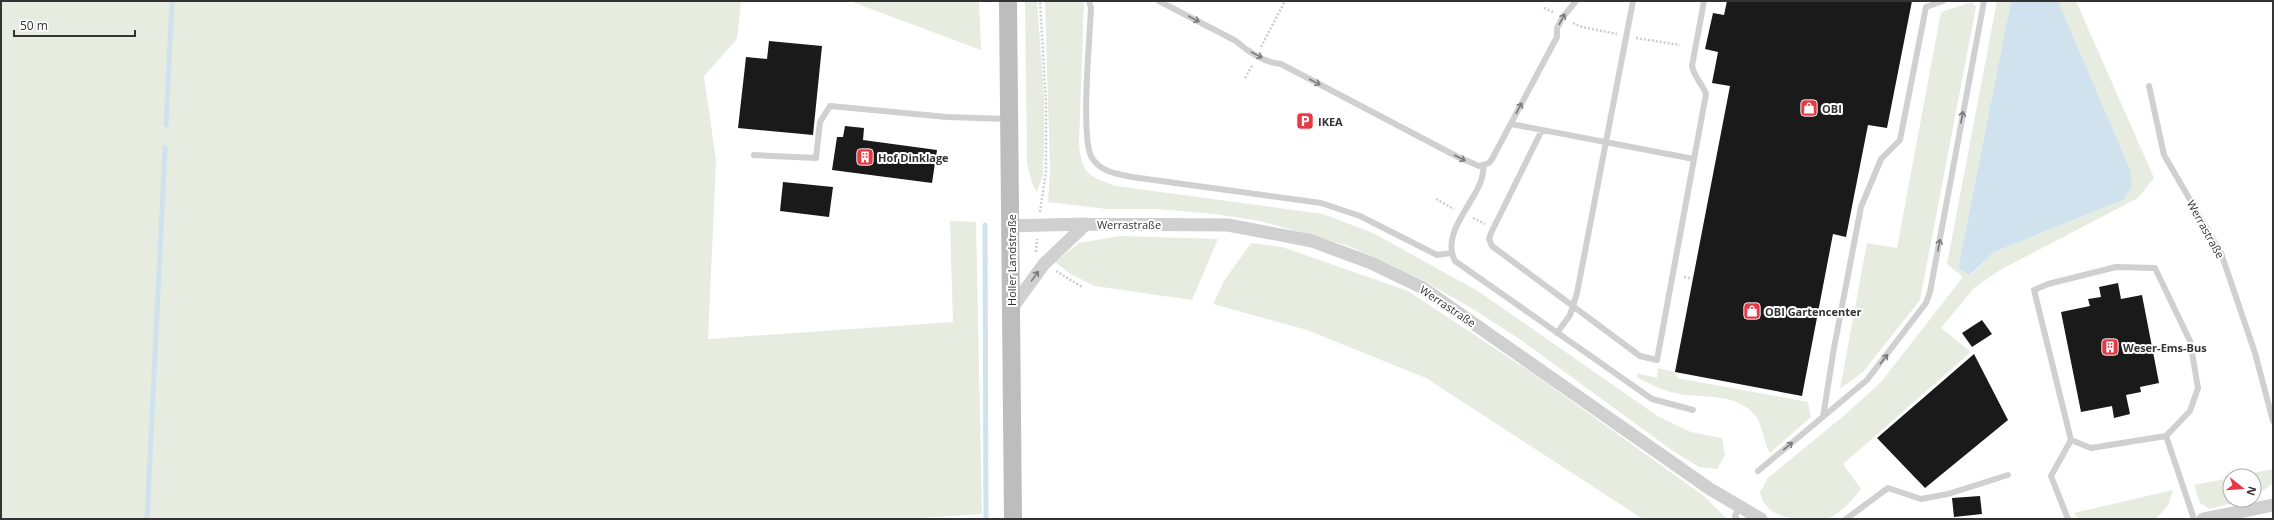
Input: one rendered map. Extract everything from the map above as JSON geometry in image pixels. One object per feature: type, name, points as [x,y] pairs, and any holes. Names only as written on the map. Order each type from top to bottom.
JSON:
[{"type":"main road","name":"Holler Landstraße","points":[[1008,1],[1013,519]]},
{"type":"street","name":"Werrastraße","points":[[1012,308],[1044,264],[1086,224]]},
{"type":"street","name":"Werrastraße","points":[[1011,226],[1086,224],[1228,225],[1312,241],[1371,263],[1423,288],[1710,489],[1738,513],[1761,519]]},
{"type":"street","points":[[2203,519],[2273,505]]},
{"type":"lane","points":[[1095,1],[1090,4],[1086,136],[1091,157],[1106,171],[1132,177],[1321,203],[1360,216],[1437,255],[1451,254]]},
{"type":"lane","points":[[1159,1],[1236,41],[1274,64],[1280,64],[1470,163],[1484,166]]},
{"type":"lane","points":[[1576,1],[1563,17],[1557,28],[1556,37],[1492,159],[1484,166],[1481,181],[1454,234],[1451,254],[1455,262],[1652,399],[1693,410]]},
{"type":"lane","points":[[1557,333],[1570,315],[1573,306],[1633,1]]},
{"type":"lane","points":[[1542,130],[1492,228],[1489,239],[1492,246],[1640,356],[1657,360],[1706,94],[1704,88],[1693,74],[1692,66],[1704,1]]},
{"type":"lane","points":[[1823,417],[1834,348],[1861,207],[1881,159],[1900,140],[1926,7],[1943,1]]},
{"type":"lane","points":[[1758,471],[1867,380],[1926,303],[1930,292],[1984,1]]},
{"type":"lane","name":"Werrastraße","points":[[2149,86],[2164,156],[2221,253],[2255,353],[2273,422]]},
{"type":"lane","points":[[754,155],[816,158],[820,122],[830,106],[947,117],[1010,119]]},
{"type":"lane","points":[[1511,124],[1694,159]]},
{"type":"lane","points":[[2068,519],[2051,476],[2070,440],[2034,290],[2048,284],[2116,267],[2155,268],[2190,340],[2198,388],[2190,411],[2166,436],[2091,448],[2070,440]]},
{"type":"lane","points":[[2166,436],[2194,519]]},
{"type":"lane","points":[[1846,519],[1888,488],[1921,499],[1948,494],[2008,475]]},
{"type":"path","points":[[1035,256],[1046,170],[1046,103],[1040,1]]},
{"type":"path","points":[[1246,78],[1285,1]]},
{"type":"path","points":[[1573,23],[1582,27],[1619,35]]},
{"type":"path","points":[[1634,37],[1680,45]]},
{"type":"path","points":[[1436,199],[1456,210]]},
{"type":"path","points":[[1471,217],[1485,224]]},
{"type":"path","points":[[1680,276],[1693,279]]},
{"type":"shaded area","points":[[1,1],[741,1],[737,39],[704,76],[716,161],[708,339],[953,322],[950,221],[976,222],[982,514],[903,519],[1,519]]},
{"type":"shaded area","points":[[850,1],[979,1],[981,50]]},
{"type":"shaded area","points":[[1025,1],[1037,1],[1044,95],[1043,175],[1037,192],[1032,183],[1027,163]]},
{"type":"shaded area","points":[[1045,1],[1084,1],[1079,142],[1084,167],[1093,176],[1116,186],[1323,214],[1373,233],[1478,291],[1659,417],[1691,432],[1722,438],[1725,455],[1717,469],[1699,467],[1673,451],[1521,340],[1473,309],[1426,282],[1349,246],[1260,221],[1215,214],[1157,209],[1107,209],[1048,202],[1050,170]]},
{"type":"shaded area","points":[[1997,1],[2011,1],[1958,268],[1971,275],[1994,252],[2123,200],[2130,169],[2058,1],[2076,1],[2154,178],[2138,198],[2000,270],[1974,288],[1941,328],[1971,352],[1843,464],[1861,489],[1846,505],[1827,519],[1794,518],[1779,515],[1767,507],[1760,492],[1768,478],[1847,413],[1881,382],[1963,277],[1947,264]]},
{"type":"shaded area","points":[[1972,2],[1976,7],[1920,300],[1863,372],[1840,389],[1867,243],[1897,248],[1941,12]]},
{"type":"shaded area","points":[[1119,236],[1218,239],[1192,300],[1095,286],[1069,273],[1055,262],[1079,243]]},
{"type":"shaded area","points":[[1251,243],[1282,247],[1408,291],[1535,375],[1704,496],[1727,519],[1643,519],[1426,378],[1307,330],[1213,304],[1224,281]]},
{"type":"shaded area","points":[[1658,368],[1675,372],[1677,378],[1808,402],[1811,417],[1770,453],[1767,448],[1760,423],[1754,414],[1746,407],[1729,399],[1673,393],[1647,383],[1637,377],[1637,373],[1657,378]]},
{"type":"shaded area","points":[[2273,469],[2272,484],[2262,491],[2262,471]]},
{"type":"shaded area","points":[[2222,480],[2222,506],[2210,509],[2200,503],[2194,485]]},
{"type":"shaded area","points":[[2173,490],[2169,504],[2156,519],[2078,519],[2074,513]]},
{"type":"water","points":[[2011,1],[2058,1],[2130,169],[2132,186],[2123,200],[1994,252],[1970,275],[1958,268]]},
{"type":"building","name":"OBI","points":[[1727,1],[1912,1],[1887,128],[1868,125],[1846,237],[1833,234],[1802,396],[1675,372],[1730,86],[1712,83],[1718,52],[1705,49],[1713,13],[1724,15]]},
{"type":"building","points":[[769,41],[822,46],[813,135],[738,128],[746,57],[767,59]]},
{"type":"building","name":"Hof Dinklage","points":[[845,126],[864,128],[863,140],[937,150],[932,183],[832,170],[837,137],[843,137]]},
{"type":"building","points":[[783,182],[833,187],[829,217],[780,211]]},
{"type":"building","name":"Weser-Ems-Bus","points":[[2118,283],[2121,299],[2142,295],[2159,383],[2140,387],[2141,392],[2126,395],[2130,414],[2114,418],[2112,406],[2081,412],[2061,312],[2090,306],[2088,299],[2101,297],[2099,287]]},
{"type":"building","points":[[1982,320],[1992,334],[1972,347],[1962,333]]},
{"type":"building","points":[[1974,354],[2008,420],[1925,488],[1877,438]]},
{"type":"building","points":[[1980,496],[1982,514],[1954,517],[1952,498]]},
{"type":"waterway","points":[[166,125],[172,1]]},
{"type":"waterway","points":[[147,519],[165,148]]},
{"type":"waterway","points":[[985,225],[986,519]]},
{"type":"place","name":"OBI","points":[[1809,108]]},
{"type":"place","name":"IKEA","points":[[1305,121]]},
{"type":"place","name":"Hof Dinklage","points":[[865,157]]},
{"type":"place","name":"OBI Gartencenter","points":[[1752,311]]},
{"type":"place","name":"Weser-Ems-Bus","points":[[2110,347]]}]
